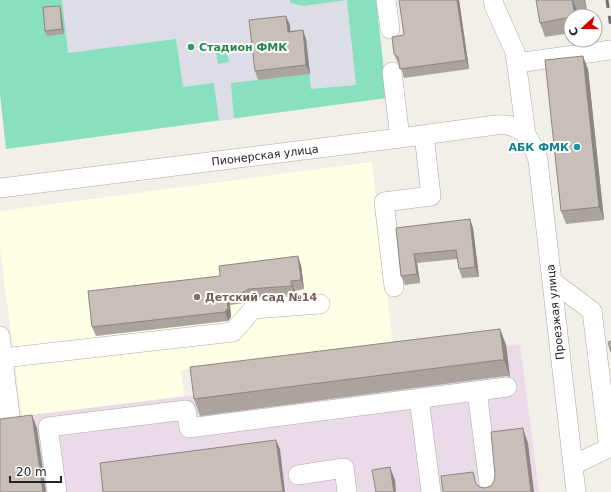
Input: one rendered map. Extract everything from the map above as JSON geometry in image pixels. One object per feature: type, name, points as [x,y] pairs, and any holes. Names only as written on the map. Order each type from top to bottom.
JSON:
[{"type":"street","points":[[386,0],[390,29]]},
{"type":"street","points":[[493,0],[516,52],[526,135]]},
{"type":"street","points":[[517,63],[611,50]]},
{"type":"street","points":[[392,72],[400,138]]},
{"type":"street","name":"Пионерская улица","points":[[0,188],[507,124],[517,127],[526,135]]},
{"type":"street","points":[[394,287],[384,202],[431,196],[424,135]]},
{"type":"street","name":"Проезжая улица","points":[[526,135],[531,142],[538,160],[576,492]]},
{"type":"street","points":[[552,281],[592,311],[610,448],[572,465]]},
{"type":"street","points":[[3,358],[233,332],[253,309],[320,304]]},
{"type":"street","points":[[0,336],[3,358],[3,378],[10,416],[0,418]]},
{"type":"street","points":[[57,492],[48,426],[186,410],[189,428],[507,387]]},
{"type":"street","points":[[477,391],[490,492]]},
{"type":"street","points":[[419,398],[431,492]]},
{"type":"street","points":[[298,475],[344,468],[347,492]]},
{"type":"shaded area","points":[[62,0],[290,0],[290,3],[303,6],[347,0],[356,85],[311,89],[306,39],[291,41],[290,25],[258,80],[231,83],[234,119],[219,121],[214,83],[183,87],[176,39],[68,53]],"holes":[[[227,50],[229,62],[218,64],[216,52]]]},
{"type":"shaded area","name":"Детский сад №14","points":[[372,162],[393,345],[181,370],[184,396],[22,416],[0,249],[0,211]]},
{"type":"shaded area","points":[[520,344],[539,492],[0,492],[0,432],[22,416],[197,395],[196,383]]},
{"type":"green space","name":"Стадион ФМК","points":[[0,0],[376,0],[387,98],[6,149],[0,94]]},
{"type":"building","points":[[399,0],[457,0],[466,60],[400,69],[398,57],[394,54],[392,37],[404,35]]},
{"type":"building","points":[[536,0],[572,0],[574,8],[563,8],[563,19],[540,23]]},
{"type":"building","points":[[60,6],[62,29],[45,31],[43,7]]},
{"type":"building","points":[[286,16],[288,32],[303,30],[306,65],[255,71],[249,20]]},
{"type":"building","name":"АБК ФМК","points":[[583,56],[599,207],[561,211],[545,60]]},
{"type":"building","points":[[470,219],[475,267],[459,269],[456,250],[414,254],[417,274],[401,276],[396,228]]},
{"type":"building","points":[[298,256],[301,280],[291,281],[292,286],[249,289],[240,294],[226,296],[228,308],[225,312],[92,327],[88,291],[220,276],[219,266]]},
{"type":"building","points":[[500,329],[504,360],[194,399],[190,367]]},
{"type":"building","points":[[611,341],[611,352],[608,342]]},
{"type":"building","points":[[32,415],[43,492],[0,492],[0,419]]},
{"type":"building","points":[[523,428],[531,492],[443,492],[441,476],[473,472],[476,484],[485,488],[491,486],[495,475],[491,432]]},
{"type":"building","points":[[276,440],[283,492],[103,492],[100,463]]},
{"type":"building","points":[[390,467],[394,492],[376,492],[372,470]]},
{"type":"railway","points":[[607,0],[611,28]]},
{"type":"place","name":"Стадион ФМК","points":[[191,47]]},
{"type":"place","name":"АБК ФМК","points":[[577,147]]},
{"type":"place","name":"Детский сад №14","points":[[197,297]]}]
